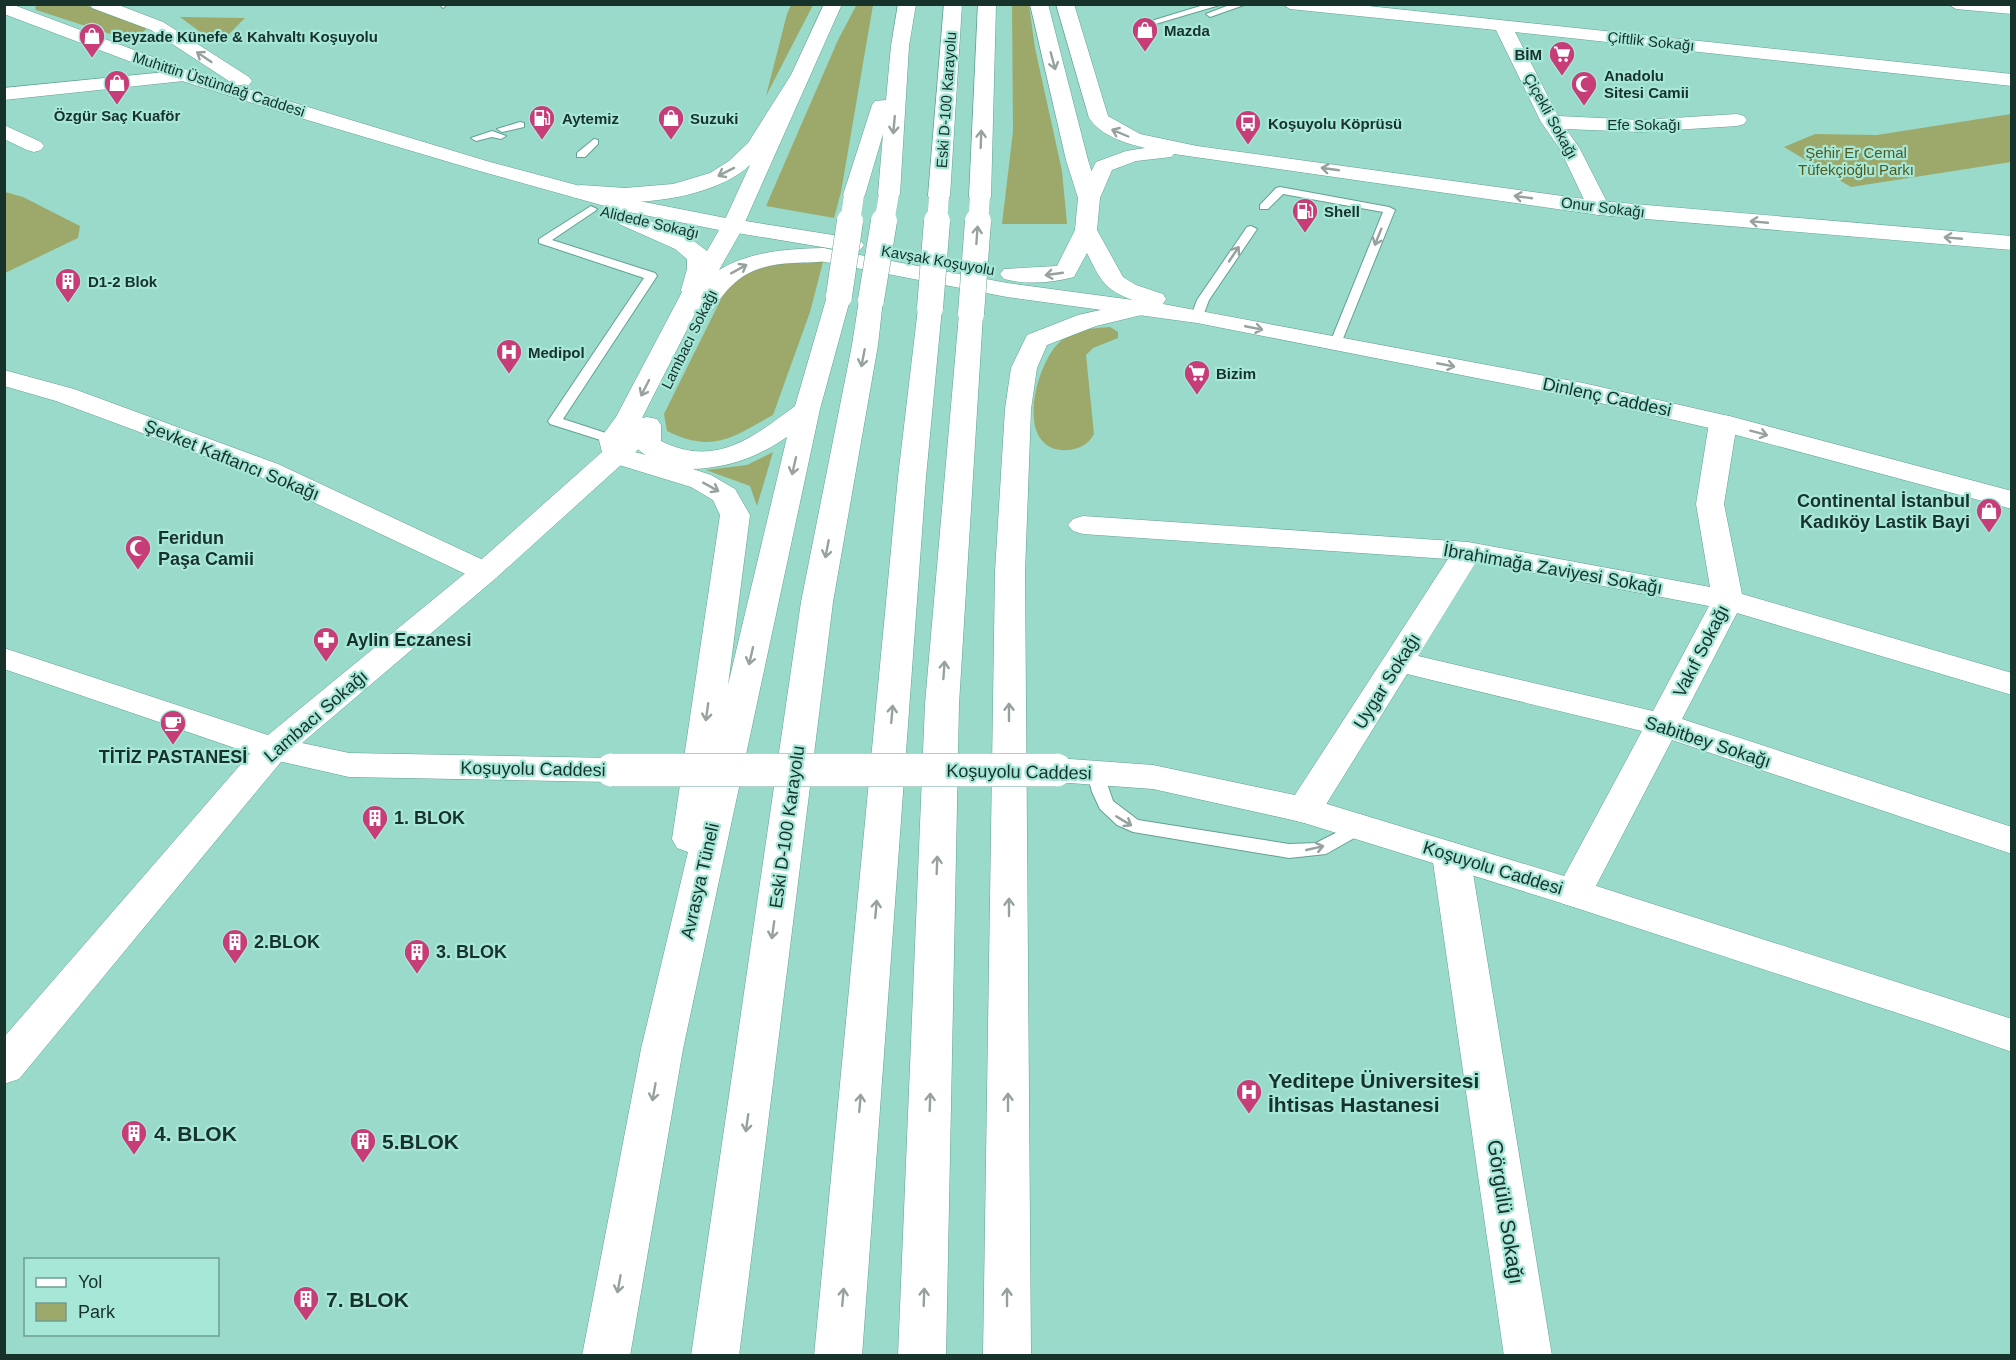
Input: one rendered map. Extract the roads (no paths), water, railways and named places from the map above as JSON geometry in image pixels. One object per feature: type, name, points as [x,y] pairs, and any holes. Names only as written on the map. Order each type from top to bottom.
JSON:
[{"type":"main road","name":"Muhittin Üstündağ Caddesi","points":[[99,4],[157,26],[232,76],[311,115]]},
{"type":"main road","points":[[691,298],[729,232],[832,4]]},
{"type":"main road","points":[[855,298],[889,194],[900,46],[907,4]]},
{"type":"main road","name":"Eski D-100 Karayolu","points":[[838,1356],[912,477],[930,308],[953,4]]},
{"type":"main road","points":[[922,1356],[942,704],[980,197],[987,4]]},
{"type":"main road","points":[[1039,4],[1077,160],[1089,198]]},
{"type":"main road","points":[[1065,4],[1099,118],[1108,128],[1137,140],[1197,152]]},
{"type":"main road","name":"Çiftlik Sokağı","points":[[1290,4],[2012,81]]},
{"type":"main road","points":[[1956,4],[2012,9]]},
{"type":"main road","name":"Muhittin Üstündağ Caddesi","points":[[14,8],[186,76],[311,115]]},
{"type":"main road","name":"Çiçekli Sokağı","points":[[1503,25],[1551,122],[1570,149],[1599,208]]},
{"type":"main road","name":"Muhittin Üstündağ Caddesi","points":[[100,42],[135,42],[153,35],[157,26]]},
{"type":"main road","points":[[855,298],[854,195],[900,46]]},
{"type":"main road","points":[[50,88],[109,69],[134,57]]},
{"type":"main road","points":[[4,94],[186,76]]},
{"type":"main road","points":[[586,200],[692,186],[734,168],[755,149],[799,78]]},
{"type":"main road","name":"Alidede Sokağı","points":[[311,115],[483,166],[586,200],[625,218],[729,232]]},
{"type":"main road","name":"Efe Sokağı","points":[[1551,122],[1641,126],[1737,120]]},
{"type":"main road","points":[[4,131],[34,146]]},
{"type":"main road","points":[[1089,198],[1103,166],[1113,161],[1144,153],[1197,152]]},
{"type":"main road","name":"Onur Sokağı","points":[[1197,152],[1599,208],[2012,243]]},
{"type":"main road","name":"Kavşak Koşuyolu","points":[[729,232],[1015,274],[1040,275],[1066,272],[1086,230],[1089,198]]},
{"type":"main road","name":"Alidede Sokağı","points":[[586,200],[660,212],[823,255]]},
{"type":"main road","points":[[625,218],[683,244],[699,256],[699,269],[691,298]]},
{"type":"main road","points":[[1086,230],[1113,281],[1127,290],[1197,316]]},
{"type":"main road","name":"Kavşak Koşuyolu","points":[[823,255],[1007,290],[1197,316]]},
{"type":"main road","name":"Lambacı Sokağı","points":[[4,1067],[273,749],[485,572],[614,448],[647,425],[706,299],[720,279],[749,263],[774,256],[823,255]]},
{"type":"main road","name":"Lambacı Sokağı","points":[[614,448],[691,298]]},
{"type":"main road","name":"Eski D-100 Karayolu","points":[[715,1356],[817,602],[865,345],[855,298]]},
{"type":"main road","name":"Avrasya Tüneli","points":[[606,1356],[662,1049],[807,409],[855,298]]},
{"type":"main road","points":[[1007,1356],[1010,572],[1018,409],[1024,368],[1036,340],[1098,315],[1141,308]]},
{"type":"main road","name":"Dinlenç Caddesi","points":[[1197,316],[1583,391],[1723,423],[2012,500]]},
{"type":"main road","name":"Şevket Kaftancı Sokağı","points":[[4,378],[65,395],[268,470],[485,572]]},
{"type":"main road","points":[[647,425],[647,445],[662,454],[693,460],[726,458],[755,447],[807,409]]},
{"type":"main road","name":"Vakıf Sokağı","points":[[1574,893],[1728,600],[1710,504],[1723,423]]},
{"type":"main road","points":[[614,448],[701,481],[725,495],[735,514],[662,1049]]},
{"type":"main road","name":"İbrahimağa Zaviyesi Sokağı","points":[[1083,525],[1468,551],[1728,600],[2012,684]]},
{"type":"main road","name":"Uygar Sokağı","points":[[1304,810],[1468,551]]},
{"type":"main road","name":"Koşuyolu Caddesi","points":[[4,658],[273,749],[349,765],[612,770],[1056,770],[1153,777],[1304,810],[1574,893],[1948,1013],[2012,1036]]},
{"type":"main road","name":"Sabitbey Sokağı","points":[[1399,662],[1663,726],[2012,842]]},
{"type":"main road","name":"Görgülü Sokağı","points":[[1451,855],[1528,1356]]},
{"type":"lane","points":[[1142,25],[1219,4]]},
{"type":"lane","points":[[1203,16],[1243,4]]},
{"type":"lane","points":[[476,138],[501,133],[520,125]]},
{"type":"lane","points":[[1264,207],[1280,190],[1389,210],[1336,344]]},
{"type":"lane","points":[[586,200],[543,241],[651,276],[555,421],[614,448]]},
{"type":"lane","points":[[1197,316],[1203,300],[1251,229]]},
{"type":"lane","points":[[1096,773],[1102,798],[1112,813],[1133,826],[1289,852],[1319,849],[1359,827]]},
{"type":"place","name":"Mazda","points":[[1145,53]]},
{"type":"place","name":"Beyzade Künefe & Kahvaltı Koşuyolu","points":[[92,59]]},
{"type":"place","name":"BİM","points":[[1562,77]]},
{"type":"place","name":"Özgür Saç Kuaför","points":[[117,106]]},
{"type":"place","name":"Anadolu Sitesi Camii","points":[[1584,107]]},
{"type":"place","name":"Aytemiz","points":[[542,141]]},
{"type":"place","name":"Suzuki","points":[[671,141]]},
{"type":"place","name":"Koşuyolu Köprüsü","points":[[1248,146]]},
{"type":"place","name":"Shell","points":[[1305,234]]},
{"type":"place","name":"D1-2 Blok","points":[[68,304]]},
{"type":"place","name":"Medipol","points":[[509,375]]},
{"type":"place","name":"Bizim","points":[[1197,396]]},
{"type":"place","name":"Continental İstanbul Kadıköy Lastik Bayi","points":[[1989,534]]},
{"type":"place","name":"Feridun Paşa Camii","points":[[138,571]]},
{"type":"place","name":"Aylin Eczanesi","points":[[326,663]]},
{"type":"place","name":"TİTİZ PASTANESİ","points":[[173,746]]},
{"type":"place","name":"1. BLOK","points":[[375,841]]},
{"type":"place","name":"2.BLOK","points":[[235,965]]},
{"type":"place","name":"3. BLOK","points":[[417,975]]},
{"type":"place","name":"Yeditepe Üniversitesi İhtisas Hastanesi","points":[[1249,1115]]},
{"type":"place","name":"4. BLOK","points":[[134,1156]]},
{"type":"place","name":"5.BLOK","points":[[363,1164]]},
{"type":"place","name":"7. BLOK","points":[[306,1322]]},
{"type":"park label","name":"Şehir Er Cemal Tüfekçioğlu Parkı","points":[[1856,160]]}]
